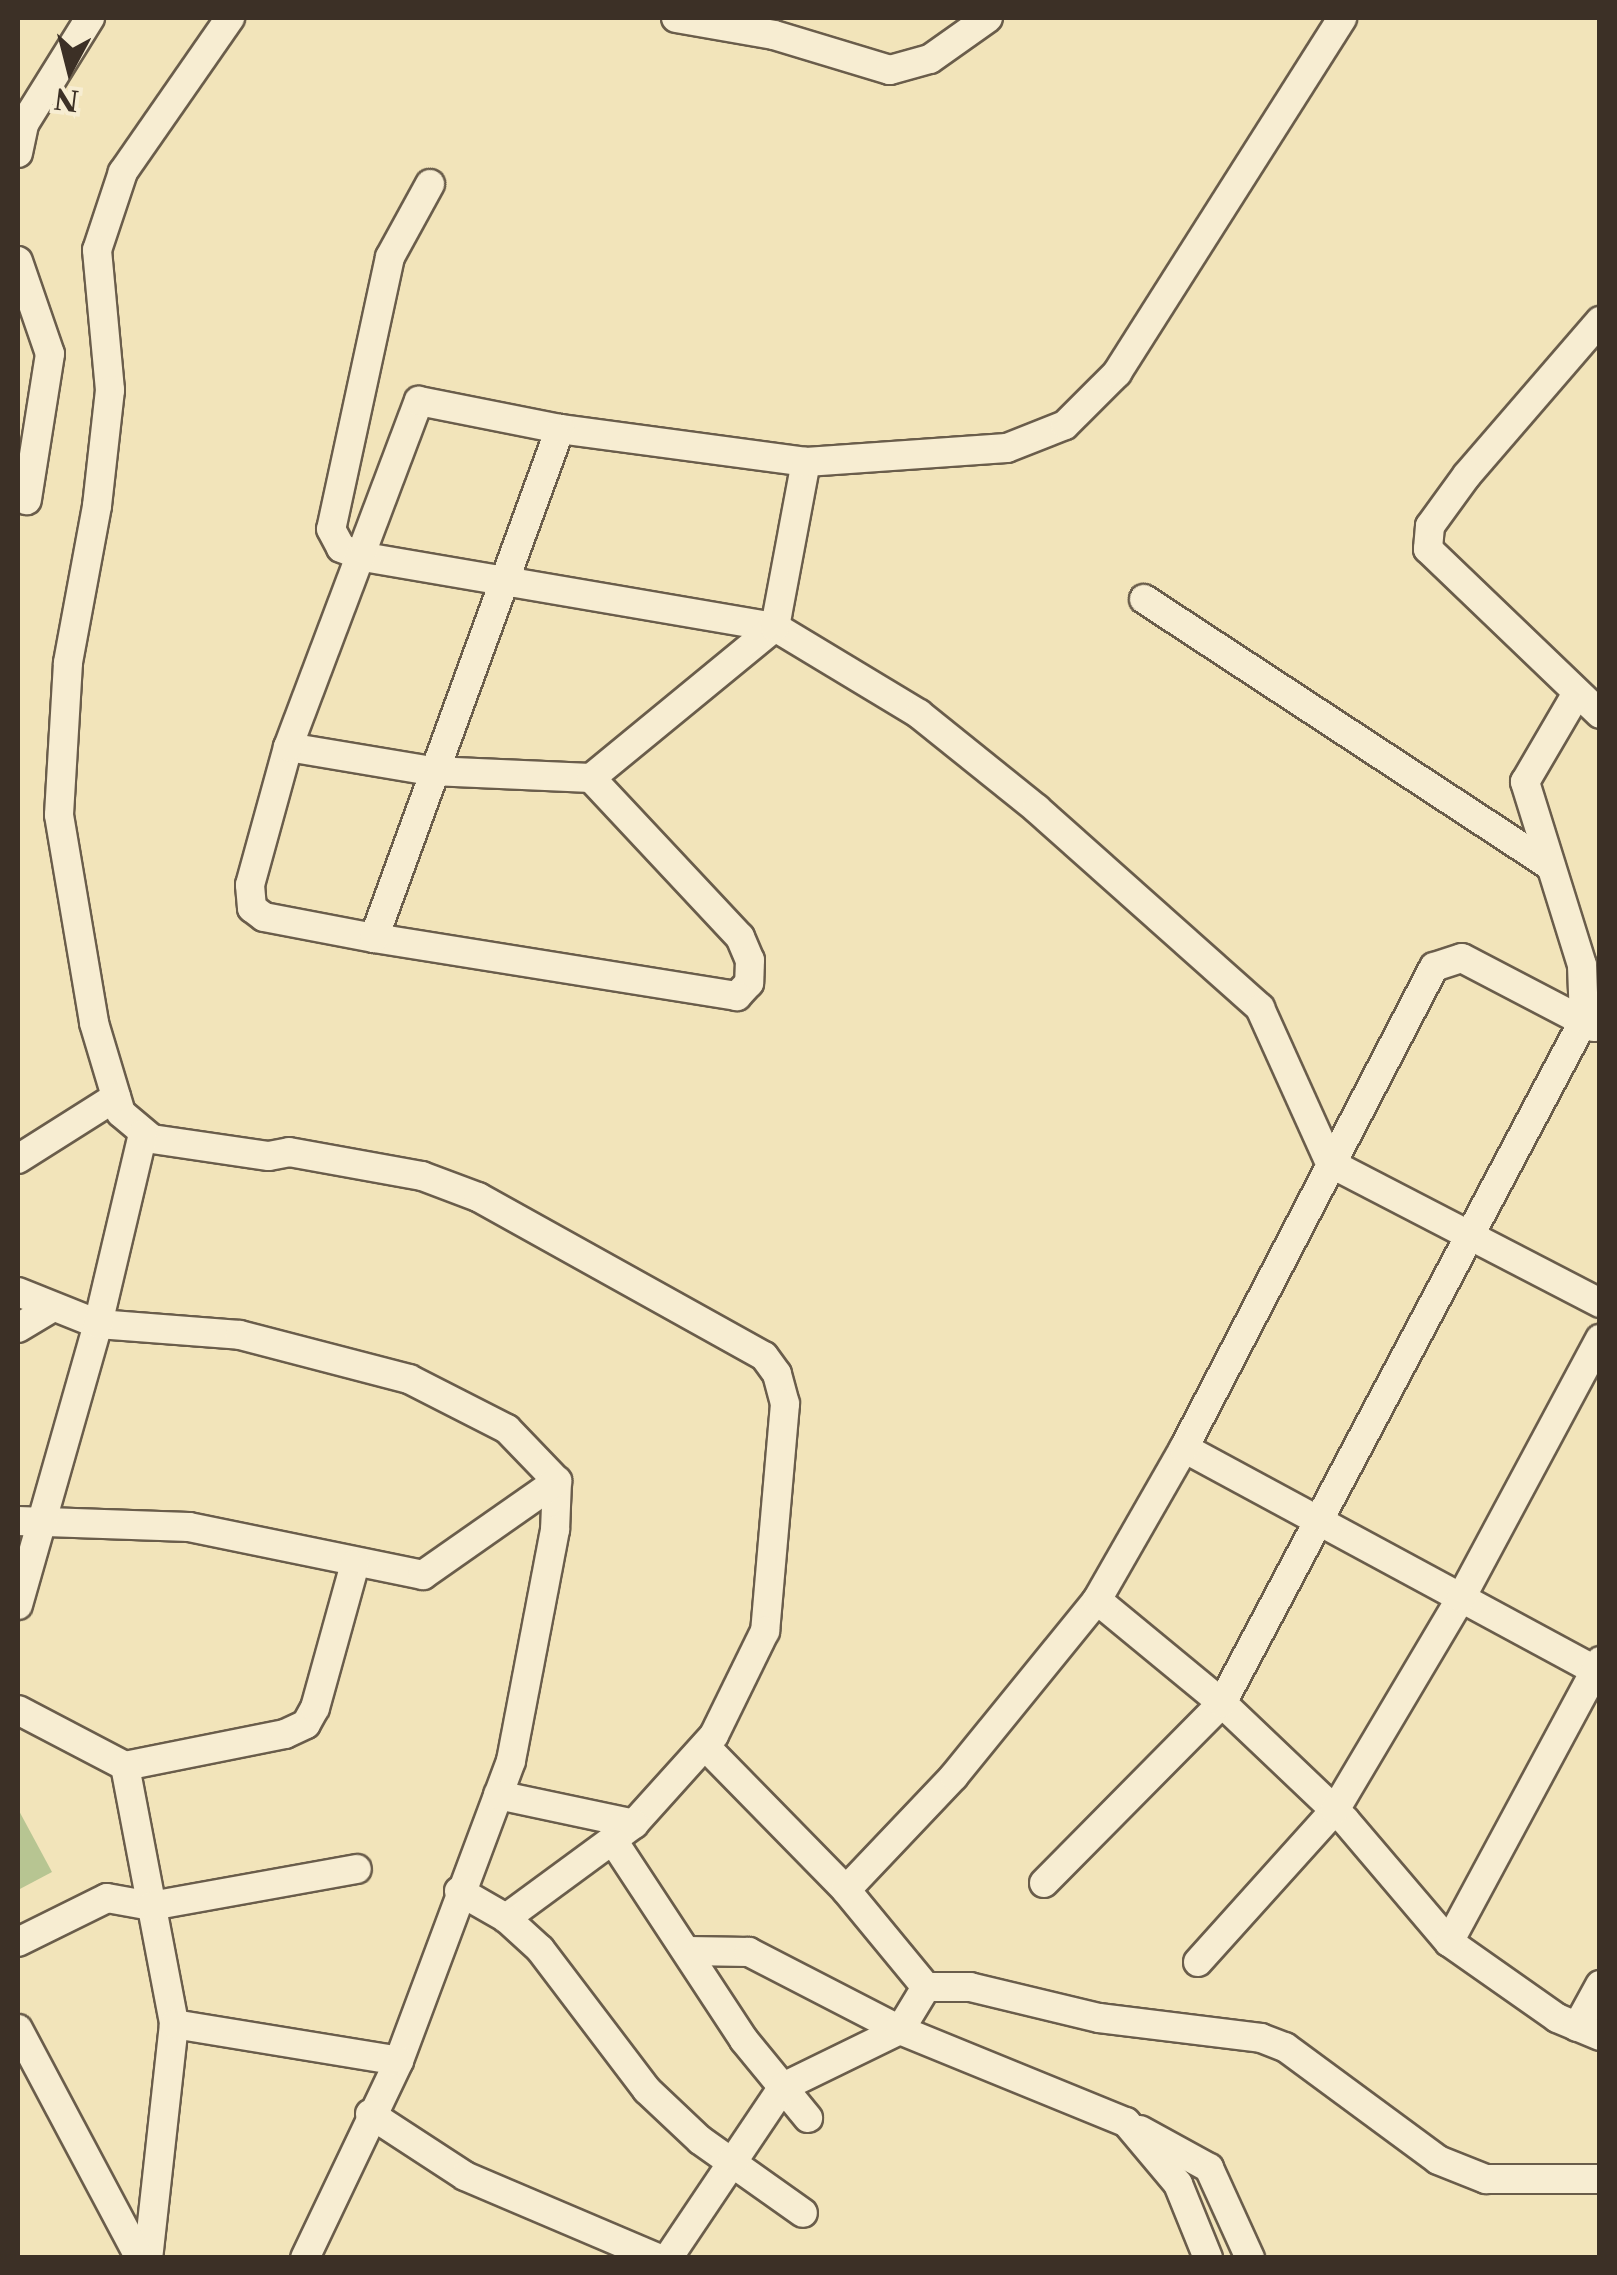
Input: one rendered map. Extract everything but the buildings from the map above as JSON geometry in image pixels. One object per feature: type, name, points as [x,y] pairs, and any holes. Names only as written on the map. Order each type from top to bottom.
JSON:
[{"type":"street","points":[[18,154],[24,124],[90,18]]},
{"type":"street","points":[[230,18],[123,172],[96,250],[110,390],[98,506],[68,663],[59,814],[94,1023],[116,1098],[128,1124],[143,1134],[435,1179],[524,1218],[764,1356],[782,1387],[785,1424],[768,1613],[761,1645],[706,1746],[624,1833],[506,1918]]},
{"type":"street","points":[[676,18],[774,35],[890,70],[930,59],[988,18]]},
{"type":"street","points":[[591,778],[740,937],[750,960],[749,983],[736,996],[374,938],[264,917],[252,908],[250,885],[288,747],[364,558],[419,401],[560,429],[806,462],[1007,448],[1065,425],[1116,373],[1342,18]]},
{"type":"street","points":[[430,184],[390,257],[331,529],[341,548],[364,558],[776,627],[919,714],[1038,810],[1260,1008],[1330,1163],[1600,1303]]},
{"type":"street","points":[[18,261],[50,354],[28,500]]},
{"type":"street","points":[[1600,322],[1466,475],[1430,526],[1428,549],[1600,714]]},
{"type":"street","points":[[374,938],[560,429]]},
{"type":"street","points":[[288,747],[432,771],[591,778],[776,627],[806,462]]},
{"type":"street","points":[[1144,600],[1550,866]]},
{"type":"street","points":[[1577,693],[1525,782],[1582,965],[1592,1025]]},
{"type":"street","points":[[846,1890],[954,1776],[1097,1600],[1184,1448],[1434,967],[1446,958],[1462,958],[1592,1025]]},
{"type":"street","points":[[1044,1883],[1222,1704],[1469,1236],[1592,1025],[1600,992]]},
{"type":"street","points":[[18,1160],[116,1098]]},
{"type":"street","points":[[18,1605],[31,1520],[98,1324],[143,1134]]},
{"type":"street","points":[[18,1292],[50,1309],[98,1324],[240,1336],[408,1379],[507,1429],[557,1481]]},
{"type":"street","points":[[18,1328],[50,1309]]},
{"type":"street","points":[[1198,1962],[1334,1810],[1461,1598],[1600,1338]]},
{"type":"street","points":[[1184,1448],[1598,1668],[1449,1942]]},
{"type":"street","points":[[31,1520],[189,1527],[423,1575],[557,1481]]},
{"type":"street","points":[[306,2258],[370,2114],[399,2061],[498,1795],[532,1662],[557,1481]]},
{"type":"street","points":[[18,1710],[125,1766],[306,1724],[355,1564]]},
{"type":"street","points":[[1097,1600],[1222,1704],[1334,1810],[1449,1942],[1588,2032],[1600,1986]]},
{"type":"street","points":[[706,1746],[846,1890],[926,1987]]},
{"type":"street","points":[[125,1766],[174,2024],[144,2258]]},
{"type":"street","points":[[498,1795],[624,1833],[688,1951],[808,2118]]},
{"type":"street","points":[[18,1942],[87,1903],[107,1898],[151,1906],[357,1869]]},
{"type":"street","points":[[459,1892],[506,1918],[540,1948],[648,2090],[729,2161],[803,2213]]},
{"type":"street","points":[[688,1951],[749,1952],[900,2030],[1126,2122],[1209,2168],[1250,2258]]},
{"type":"street","points":[[668,2258],[729,2161],[783,2087],[900,2030],[926,1987]]},
{"type":"street","points":[[926,1987],[970,1987],[1099,2018],[1261,2038],[1285,2048],[1438,2160],[1486,2179],[1600,2178]]},
{"type":"street","points":[[174,2024],[399,2061]]},
{"type":"street","points":[[18,2030],[144,2258]]},
{"type":"street","points":[[370,2114],[466,2176],[657,2258]]},
{"type":"street","points":[[1126,2122],[1178,2184],[1208,2258]]},
{"type":"green space","points":[[18,1809],[52,1872],[18,1890]]}]
